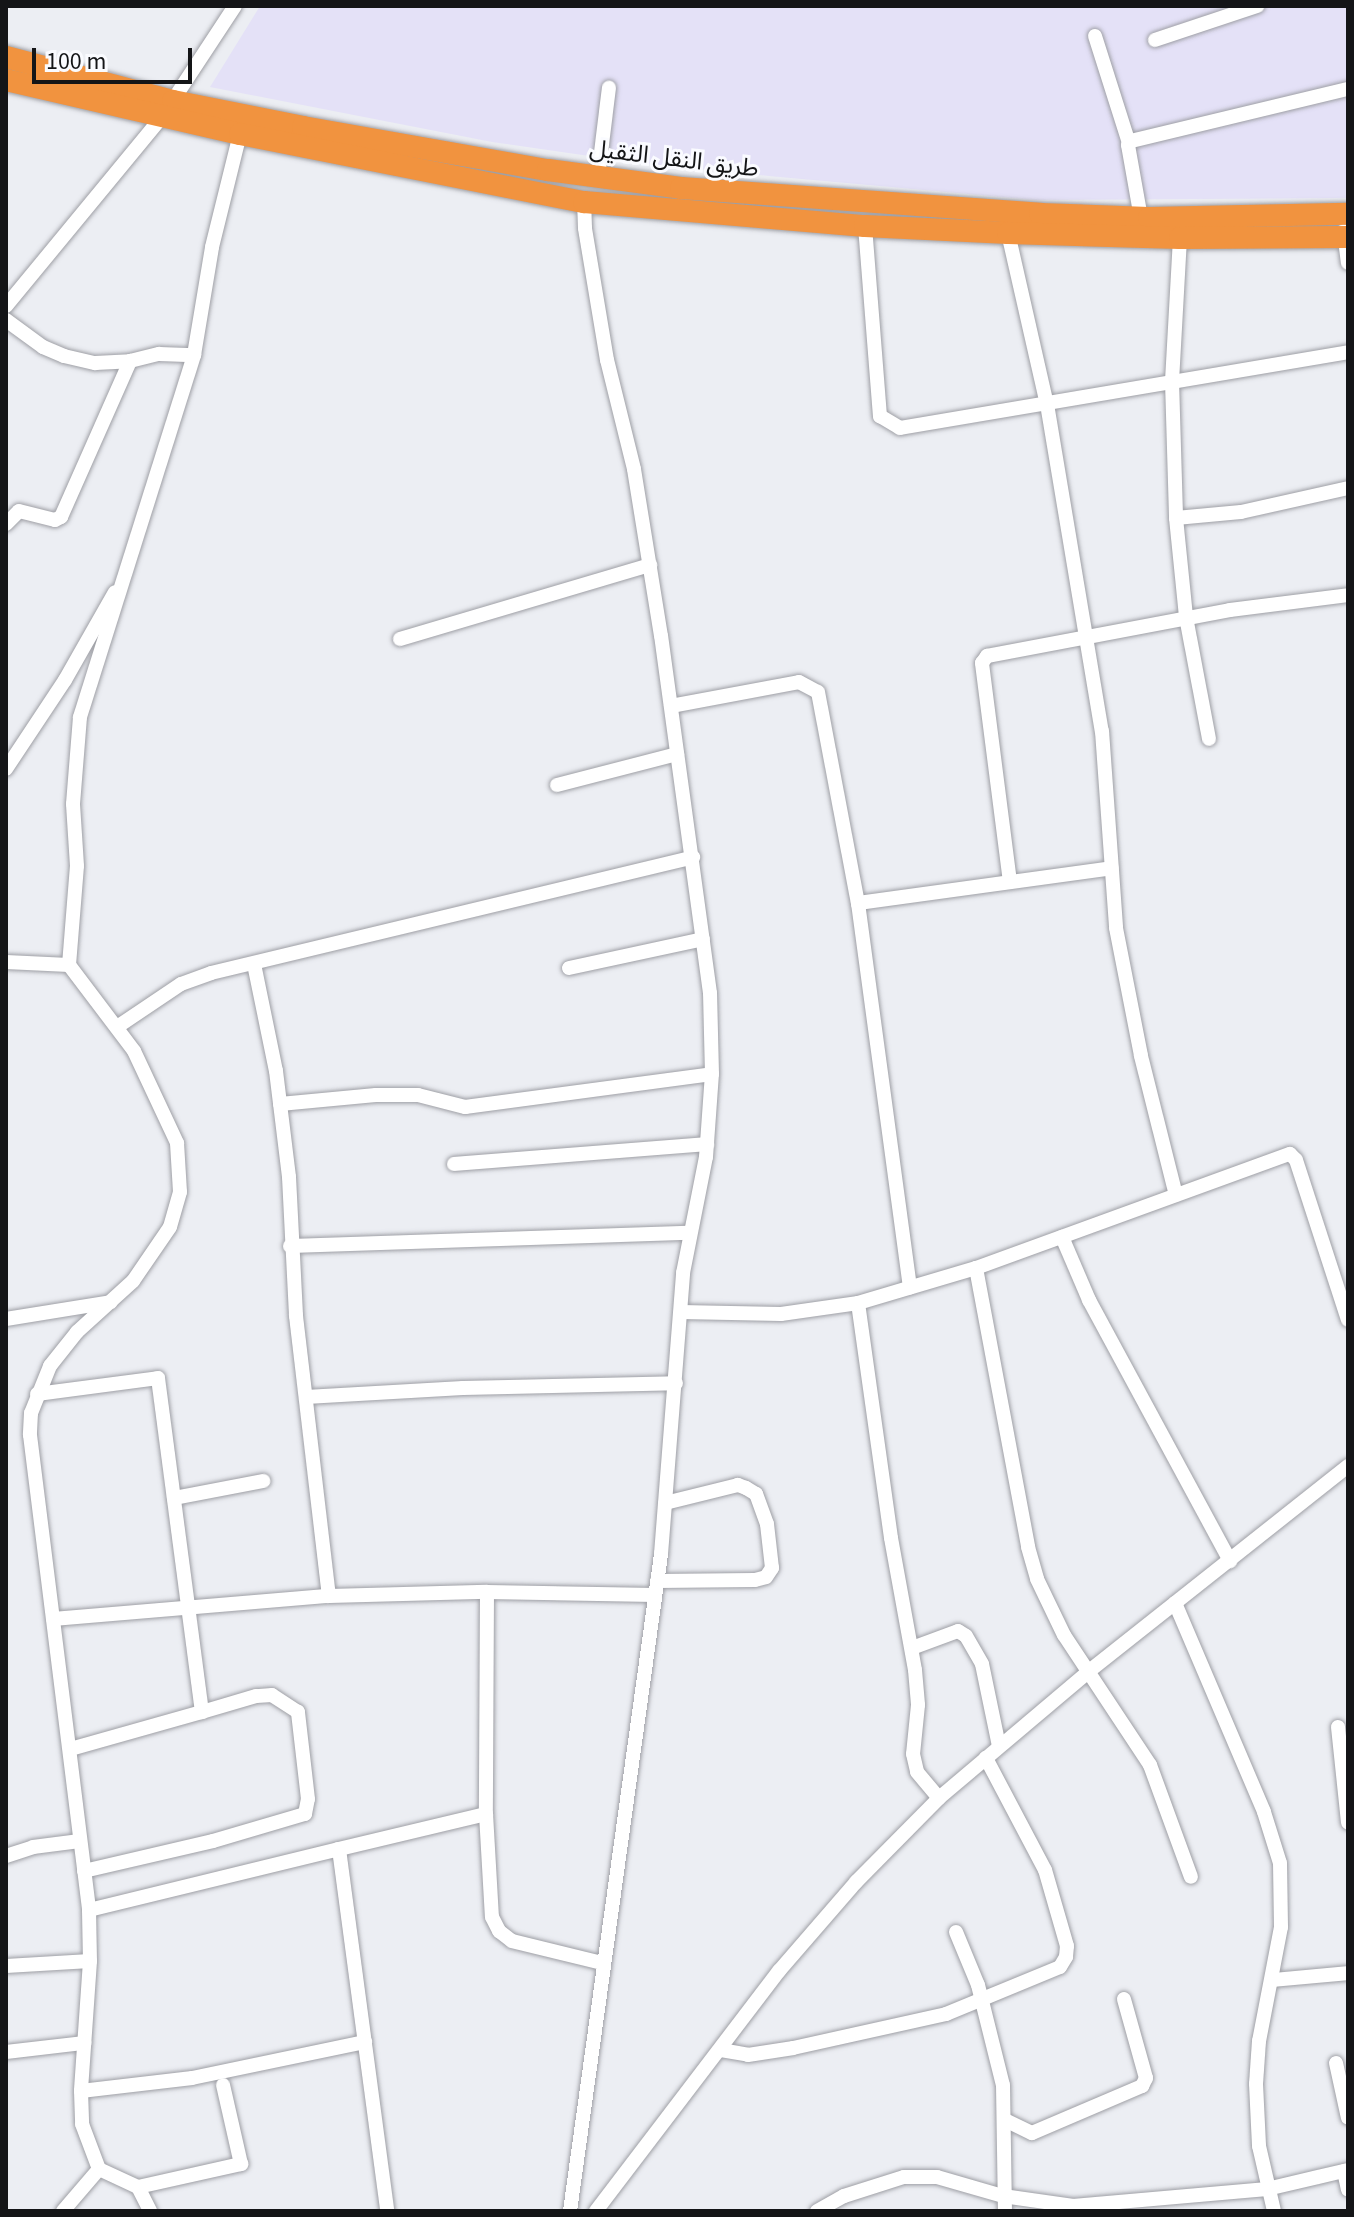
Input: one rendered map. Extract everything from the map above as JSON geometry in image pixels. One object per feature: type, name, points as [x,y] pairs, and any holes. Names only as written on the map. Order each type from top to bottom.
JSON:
[{"type":"highway","name":"طريق النقل الثقيل","points":[[6,57],[240,134],[584,202],[865,226],[1008,233],[1180,238],[1346,238]]},
{"type":"highway","name":"طريق النقل الثقيل","points":[[6,80],[168,109],[598,177],[806,200],[1141,218],[1345,215]]},
{"type":"street","points":[[6,306],[168,109],[235,6]]},
{"type":"street","points":[[1155,40],[1257,6]]},
{"type":"street","points":[[1095,36],[1129,143],[1141,218]]},
{"type":"street","points":[[598,177],[609,88]]},
{"type":"street","points":[[1129,143],[1348,89]]},
{"type":"street","points":[[223,2085],[241,2164],[138,2187],[99,2169],[82,2124],[81,2091],[90,1961],[89,1910],[30,1435],[37,1394],[59,1355],[77,1332],[133,1281],[162,1240],[180,1192],[177,1143],[160,1100],[117,1027],[69,965],[77,866],[74,760],[80,717],[111,625],[117,588],[194,355],[212,247],[240,134]]},
{"type":"street","points":[[570,2211],[656,1588],[689,1233],[707,1144],[712,1074],[710,993],[671,706],[634,469],[607,360],[585,228],[584,202]]},
{"type":"street","points":[[1345,215],[1348,263]]},
{"type":"street","points":[[865,226],[880,416],[885,422],[900,428],[1348,352]]},
{"type":"street","points":[[1008,233],[1047,404],[1102,731],[1116,928],[1126,985],[1176,1195]]},
{"type":"street","points":[[1180,238],[1172,381],[1176,518],[1186,617],[1209,739]]},
{"type":"street","points":[[6,320],[37,343],[64,356],[95,363],[130,361],[151,355],[194,355]]},
{"type":"street","points":[[6,524],[19,511],[55,520],[61,517],[130,361]]},
{"type":"street","points":[[1176,518],[1241,512],[1348,488]]},
{"type":"street","points":[[400,639],[650,565]]},
{"type":"street","points":[[6,769],[65,680],[117,588]]},
{"type":"street","points":[[1010,882],[983,660],[996,653],[1186,617],[1348,595]]},
{"type":"street","points":[[671,706],[799,682],[818,692],[858,903],[910,1287]]},
{"type":"street","points":[[557,785],[677,754]]},
{"type":"street","points":[[117,1027],[181,984],[693,857]]},
{"type":"street","points":[[858,903],[1112,868]]},
{"type":"street","points":[[569,968],[703,939]]},
{"type":"street","points":[[6,962],[69,965]]},
{"type":"street","points":[[254,964],[280,1104],[289,1177],[290,1246],[329,1596]]},
{"type":"street","points":[[280,1104],[376,1095],[418,1095],[465,1107],[712,1074]]},
{"type":"street","points":[[454,1164],[707,1144]]},
{"type":"street","points":[[681,1312],[781,1314],[858,1303],[976,1268],[1284,1154],[1293,1156],[1348,1320]]},
{"type":"street","points":[[290,1246],[689,1233]]},
{"type":"street","points":[[1062,1237],[1089,1300],[1230,1561]]},
{"type":"street","points":[[976,1268],[1028,1547],[1047,1603],[1088,1672],[1150,1765],[1191,1877]]},
{"type":"street","points":[[6,1319],[111,1302]]},
{"type":"street","points":[[858,1303],[891,1538],[912,1648],[918,1705],[913,1754],[917,1772],[939,1798]]},
{"type":"street","points":[[37,1394],[158,1378],[202,1712]]},
{"type":"street","points":[[306,1397],[463,1388],[676,1383]]},
{"type":"street","points":[[596,2211],[788,1960],[856,1882],[939,1798],[1088,1672],[1348,1466]]},
{"type":"street","points":[[174,1498],[263,1481]]},
{"type":"street","points":[[53,1619],[329,1596],[656,1588],[766,1577],[772,1568],[767,1524],[756,1494],[738,1485],[665,1503]]},
{"type":"street","points":[[487,1592],[486,1814],[492,1917],[499,1931],[512,1941],[602,1963]]},
{"type":"street","points":[[1175,1603],[1264,1812],[1280,1863],[1281,1927],[1259,2041],[1256,2084],[1259,2146],[1274,2211]]},
{"type":"street","points":[[912,1648],[958,1631],[966,1636],[982,1664],[999,1746]]},
{"type":"street","points":[[70,1749],[256,1696],[272,1695],[298,1712],[308,1799],[305,1814],[213,1841],[84,1871]]},
{"type":"street","points":[[1338,1727],[1348,1822]]},
{"type":"street","points":[[721,2050],[748,2055],[793,2048],[946,2014],[1060,1967],[1066,1957],[1061,1916],[1045,1870],[986,1758]]},
{"type":"street","points":[[89,1910],[486,1814]]},
{"type":"street","points":[[6,1856],[33,1847],[80,1841]]},
{"type":"street","points":[[339,1849],[387,2211]]},
{"type":"street","points":[[956,1932],[968,1955],[1003,2085],[1004,2203]]},
{"type":"street","points":[[6,1966],[90,1961]]},
{"type":"street","points":[[1273,1980],[1348,1973]]},
{"type":"street","points":[[1005,2120],[1032,2133],[1142,2086],[1146,2078],[1124,1999]]},
{"type":"street","points":[[81,2091],[192,2078],[365,2042]]},
{"type":"street","points":[[6,2052],[84,2043]]},
{"type":"street","points":[[1336,2063],[1348,2118]]},
{"type":"street","points":[[63,2211],[99,2169]]},
{"type":"street","points":[[817,2211],[844,2196],[904,2177],[956,2180],[1004,2203],[1073,2206],[1267,2189],[1346,2170],[1348,2190]]},
{"type":"street","points":[[138,2187],[150,2211]]},
{"type":"shaded area","points":[[260,6],[1348,6],[1348,198],[1034,200],[769,176],[631,162],[492,142],[210,87]]}]
